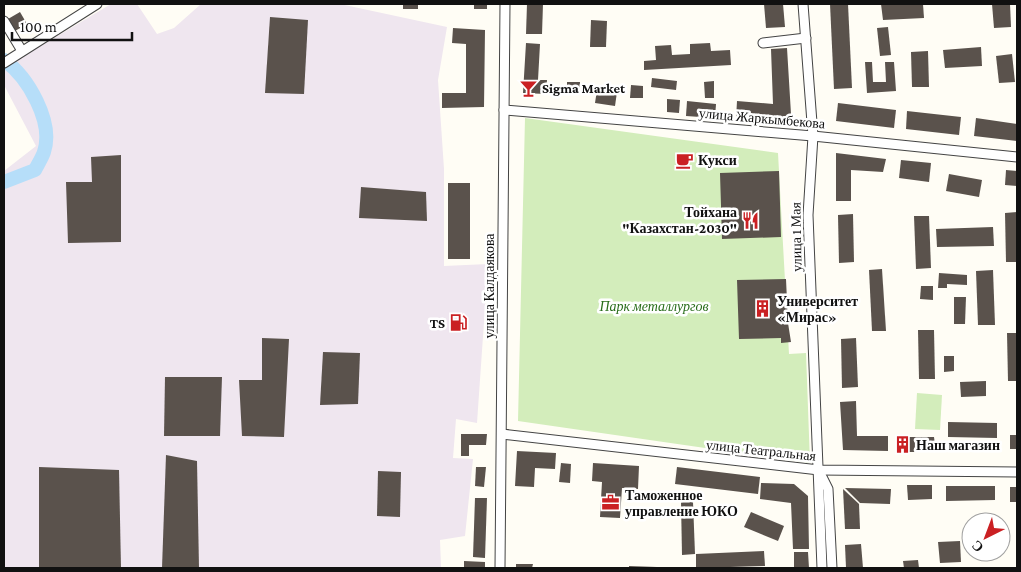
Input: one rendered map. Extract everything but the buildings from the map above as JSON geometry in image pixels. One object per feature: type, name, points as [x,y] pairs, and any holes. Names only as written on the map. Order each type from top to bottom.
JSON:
[{"type":"street","name":"улица Калдаякова","points":[[500,568],[505,4]]},
{"type":"street","name":"улица 1 Мая","points":[[803,4],[813,136],[808,215],[822,568]]},
{"type":"street","points":[[4,63],[91,5]]},
{"type":"street","points":[[4,20],[22,51]]},
{"type":"street","points":[[763,43],[806,38]]},
{"type":"street","name":"улица Жаркымбекова","points":[[504,110],[813,136],[1017,157]]},
{"type":"street","name":"улица Театральная","points":[[502,434],[818,470],[1017,472]]},
{"type":"street","name":"улица 1 Мая","points":[[818,470],[828,489],[832,568]]},
{"type":"shaded area","points":[[111,4],[137,4],[157,34],[174,28],[201,4],[340,4],[447,27],[438,80],[444,169],[444,266],[488,264],[477,423],[456,419],[453,458],[473,459],[465,536],[440,540],[441,568],[4,568],[4,171],[36,146],[4,85],[4,68]]},
{"type":"green space","name":"Парк металлургов","points":[[525,118],[778,153],[789,354],[806,353],[810,463],[518,421]]},
{"type":"green space","points":[[917,393],[942,395],[940,430],[915,429]]},
{"type":"waterway","points":[[4,60],[22,77],[37,101],[42,114],[46,140],[43,154],[35,170],[4,182]]},
{"type":"place","name":"Sigma Market","points":[[528,88]]},
{"type":"place","name":"Кукси","points":[[684,160]]},
{"type":"place","name":"Тойхана \"Казахстан-2030\"","points":[[751,220]]},
{"type":"place","name":"Университет «Мирас»","points":[[763,309]]},
{"type":"place","name":"TS","points":[[459,323]]},
{"type":"place","name":"Наш магазин","points":[[902,445]]},
{"type":"place","name":"Таможенное управление ЮКО","points":[[611,503]]}]
